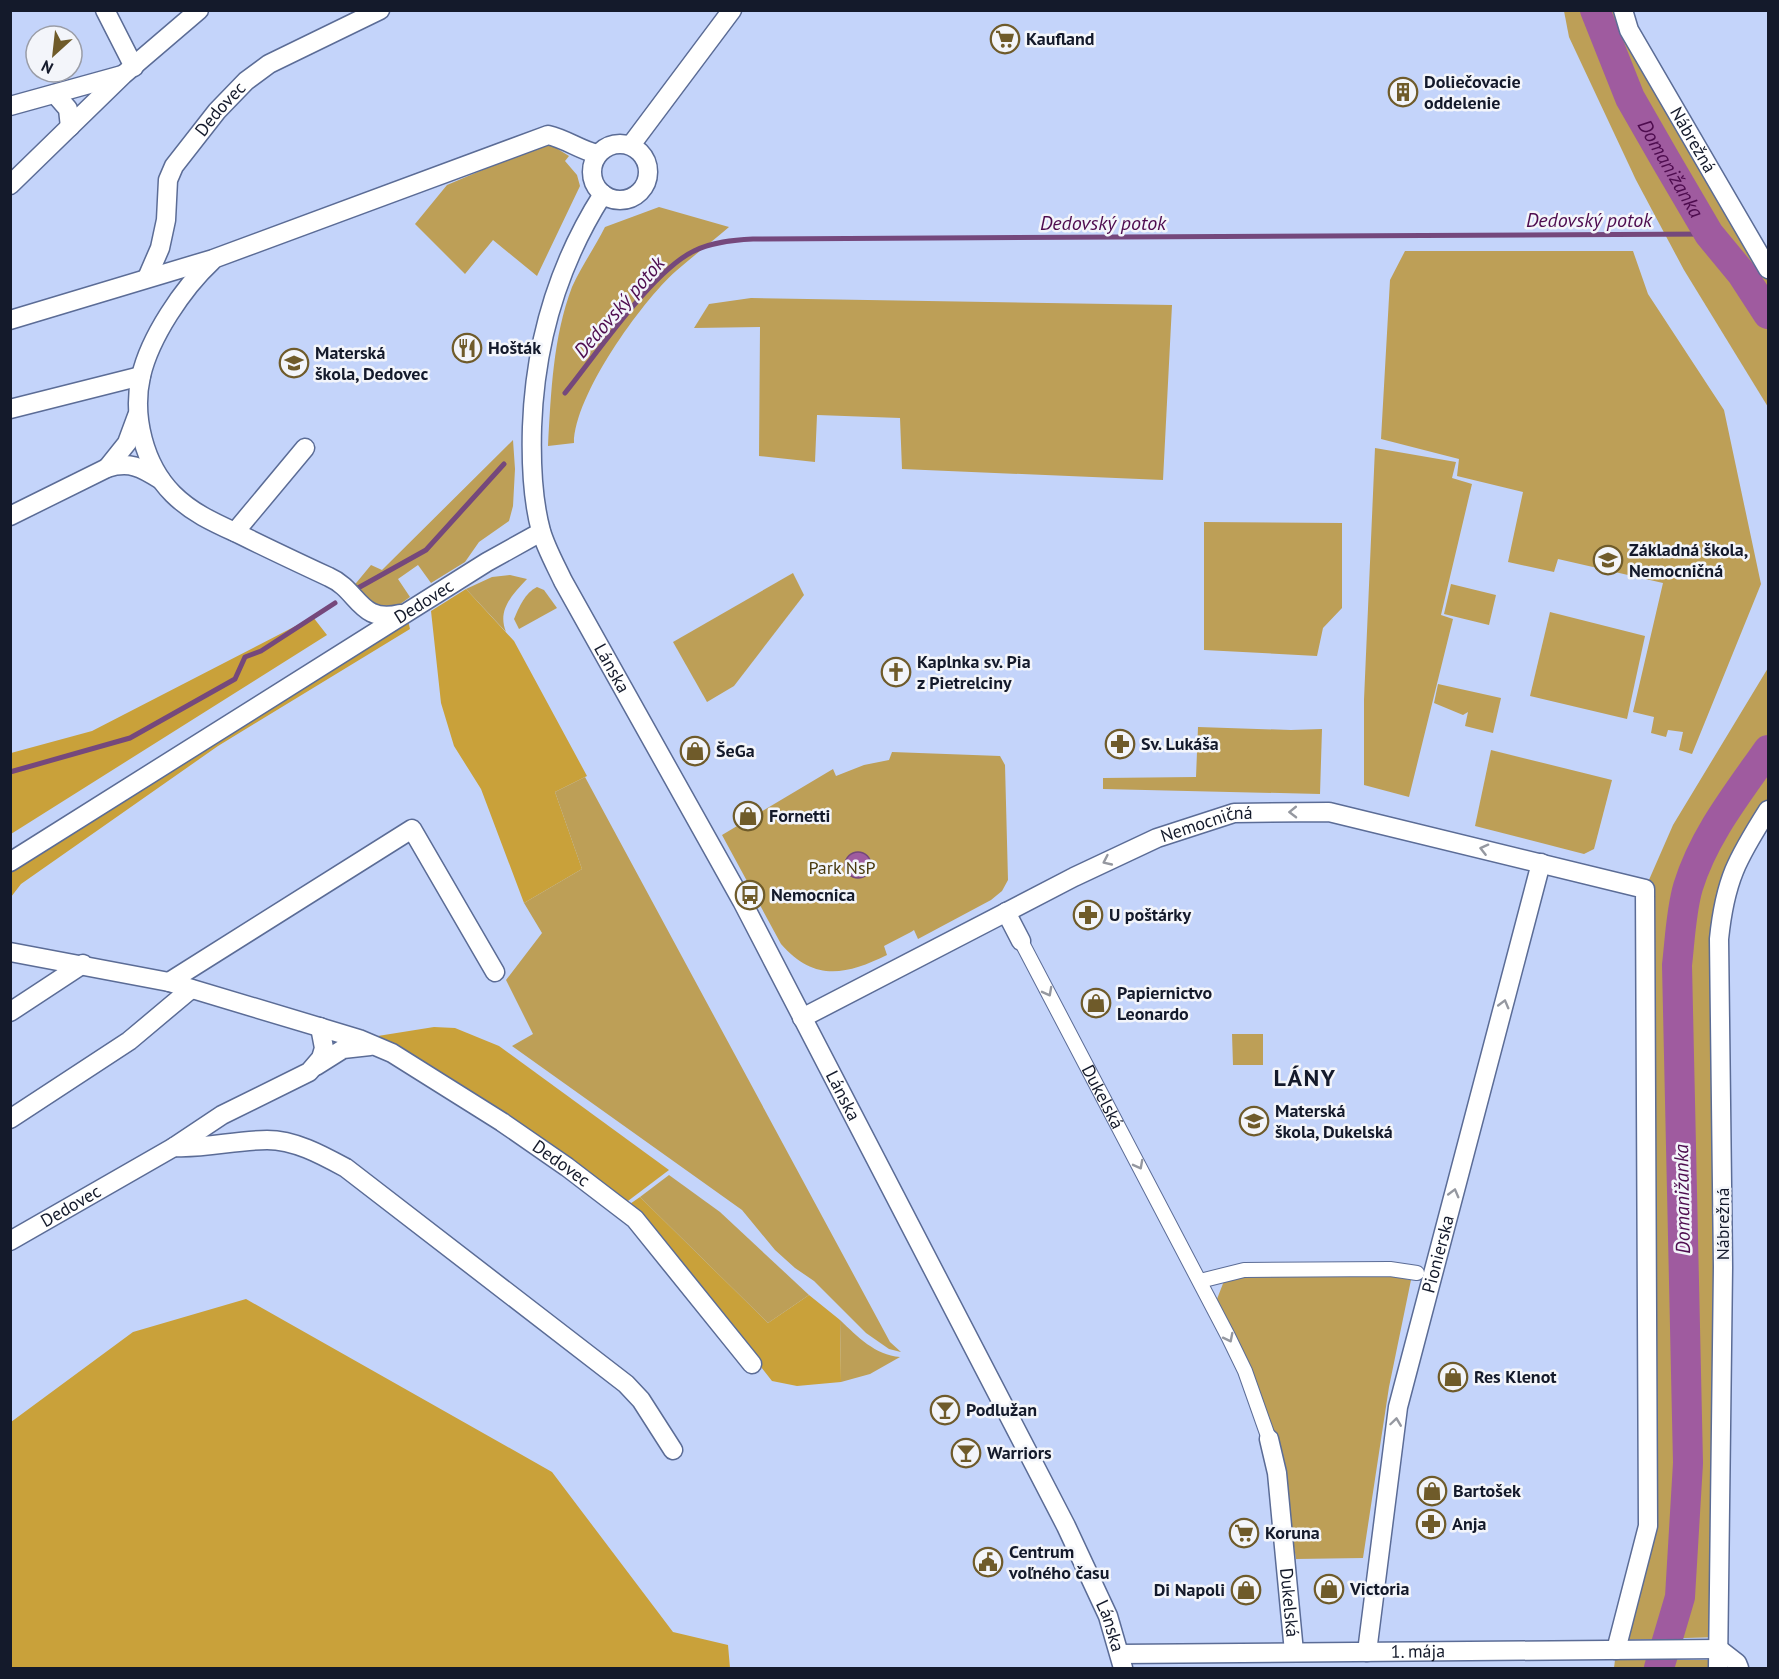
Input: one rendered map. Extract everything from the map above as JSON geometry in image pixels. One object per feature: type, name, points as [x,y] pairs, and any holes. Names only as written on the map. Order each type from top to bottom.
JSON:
[{"type":"street","points":[[105,10],[129,71]]},
{"type":"street","points":[[10,185],[129,71],[199,10]]},
{"type":"street","name":"Dedovec","points":[[147,278],[160,248],[166,220],[168,180],[174,166],[217,111],[246,81],[270,64],[381,10]]},
{"type":"street","points":[[631,145],[732,10]]},
{"type":"street","name":"Nábrežná","points":[[1623,10],[1629,30],[1768,269]]},
{"type":"street","points":[[10,106],[129,71]]},
{"type":"street","points":[[55,94],[68,109],[70,127]]},
{"type":"street","points":[[10,320],[213,259],[548,135],[560,138],[579,150],[597,154],[613,145],[631,145],[641,152],[647,163],[648,180],[638,195],[617,200],[603,194],[593,182],[591,173],[597,154]]},
{"type":"street","points":[[541,532],[532,452],[536,365],[550,304],[566,263],[603,194]]},
{"type":"street","points":[[161,480],[141,432],[139,410],[141,376],[177,303],[213,259]]},
{"type":"street","points":[[10,409],[141,376]]},
{"type":"street","points":[[107,468],[127,443],[139,410]]},
{"type":"street","points":[[235,532],[305,448]]},
{"type":"street","points":[[10,516],[107,468],[133,464],[161,480],[189,508],[344,586],[366,611],[389,617],[406,612]]},
{"type":"street","name":"Dedovec","points":[[10,862],[406,612],[541,532]]},
{"type":"street","name":"Lánska","points":[[541,532],[563,581],[732,882],[1069,1532],[1108,1616],[1121,1661]]},
{"type":"street","name":"Nábrežná","points":[[1718,1668],[1723,1267],[1719,939],[1722,902],[1737,859],[1768,810]]},
{"type":"street","name":"Nemocničná","points":[[802,1018],[1031,898],[1157,838],[1234,813],[1329,812],[1645,890],[1648,1526],[1616,1650]]},
{"type":"street","points":[[169,982],[412,829],[495,972]]},
{"type":"street","name":"Pionierska","points":[[1367,1652],[1398,1407],[1425,1274],[1541,863]]},
{"type":"street","name":"Dukelská","points":[[1006,912],[1245,1371],[1269,1439],[1277,1473],[1294,1652]]},
{"type":"street","name":"Dedovec","points":[[10,952],[169,982],[360,1039],[392,1053],[502,1122],[620,1207],[649,1235],[752,1364]]},
{"type":"street","points":[[10,1012],[83,964]]},
{"type":"street","points":[[10,1119],[129,1041],[191,989]]},
{"type":"street","points":[[309,1072],[321,1058],[324,1048],[320,1027]]},
{"type":"street","name":"Dedovec","points":[[10,1241],[174,1147],[222,1116],[309,1072],[334,1053],[351,1047],[373,1047],[392,1053]]},
{"type":"street","points":[[174,1147],[194,1148],[276,1141],[307,1149],[346,1168],[626,1384],[641,1400],[673,1450]]},
{"type":"street","points":[[1200,1281],[1244,1270],[1390,1269],[1425,1274]]},
{"type":"street","points":[[1719,1649],[1739,1668]]},
{"type":"street","name":"1. mája","points":[[1121,1661],[1294,1652],[1337,1661],[1367,1652],[1719,1649]]},
{"type":"green space","points":[[1564,11],[1623,11],[1768,269],[1768,407],[1684,270],[1636,180],[1569,37]]},
{"type":"green space","points":[[541,145],[553,146],[569,156],[565,161],[577,175],[580,186],[537,276],[493,240],[465,274],[415,224],[447,185]]},
{"type":"green space","points":[[659,207],[729,227],[676,271],[645,304],[628,327],[597,376],[585,401],[577,423],[574,443],[548,446],[557,345],[572,287],[605,227]]},
{"type":"green space","points":[[1405,251],[1633,251],[1648,294],[1724,410],[1761,584],[1692,754],[1679,750],[1683,732],[1668,730],[1666,737],[1651,733],[1654,717],[1633,712],[1663,583],[1558,559],[1554,572],[1508,562],[1523,492],[1457,476],[1459,459],[1381,439],[1390,280]]},
{"type":"green space","points":[[751,298],[1172,305],[1163,480],[902,469],[900,418],[817,415],[815,462],[759,456],[760,327],[694,328],[709,304]]},
{"type":"green space","points":[[513,440],[515,469],[513,506],[509,521],[479,542],[465,562],[431,583],[418,565],[398,579],[410,597],[392,610],[377,607],[352,588],[371,565],[382,570]]},
{"type":"green space","points":[[1375,448],[1456,462],[1452,478],[1472,484],[1441,615],[1453,619],[1409,797],[1364,785],[1364,700]]},
{"type":"green space","points":[[1204,522],[1342,523],[1342,608],[1323,628],[1317,656],[1204,650]]},
{"type":"green space","points":[[793,573],[804,595],[734,686],[707,702],[673,642]]},
{"type":"green space","points":[[510,575],[527,579],[511,597],[505,610],[503,617],[506,632],[466,589],[492,577]]},
{"type":"green space","points":[[1451,584],[1496,595],[1489,625],[1444,614]]},
{"type":"green space","points":[[537,587],[544,590],[557,608],[519,629],[514,619],[516,614],[526,597]]},
{"type":"green space","points":[[1550,612],[1645,636],[1627,719],[1530,696]]},
{"type":"green space","points":[[1768,668],[1768,810],[1722,902],[1719,1637],[1619,1640],[1648,1526],[1645,889],[1673,825]]},
{"type":"green space","points":[[1438,684],[1501,698],[1493,733],[1465,726],[1468,712],[1463,715],[1434,703]]},
{"type":"green space","points":[[1198,727],[1322,729],[1320,794],[1103,789],[1103,778],[1196,777]]},
{"type":"green space","points":[[1491,750],[1612,780],[1594,849],[1584,854],[1475,826]]},
{"type":"green space","name":"Park NsP","points":[[892,752],[1000,756],[1005,765],[1008,880],[1002,891],[991,900],[918,939],[914,930],[884,946],[887,955],[872,962],[858,967],[831,971],[806,965],[781,944],[722,835],[833,769],[836,776],[864,765],[889,760]]},
{"type":"green space","points":[[585,777],[890,1342],[901,1352],[889,1349],[866,1333],[814,1281],[775,1250],[742,1210],[512,1046],[533,1034],[506,980],[542,933],[524,903],[582,869],[555,792]]},
{"type":"green space","points":[[1232,1034],[1263,1034],[1263,1065],[1233,1065]]},
{"type":"green space","points":[[669,1175],[720,1212],[809,1295],[768,1323],[640,1197]]},
{"type":"green space","points":[[1385,1275],[1411,1280],[1389,1387],[1363,1558],[1296,1559],[1283,1479],[1255,1379],[1217,1299],[1224,1281],[1247,1277]]},
{"type":"green space","points":[[840,1320],[860,1339],[875,1349],[900,1357],[870,1374],[841,1382]]},
{"type":"green space","points":[[1615,1660],[1718,1660],[1713,1668],[1614,1668]]},
{"type":"shaded area","points":[[466,589],[514,641],[587,776],[555,792],[582,869],[524,903],[481,789],[454,746],[441,703],[431,611]]},
{"type":"shaded area","points":[[406,612],[410,629],[218,746],[21,884],[11,897],[11,862]]},
{"type":"shaded area","points":[[313,617],[327,635],[11,834],[11,753],[92,731]]},
{"type":"shaded area","points":[[858,852],[867,856],[871,865],[867,874],[858,878],[849,874],[845,865],[849,856]]},
{"type":"shaded area","points":[[434,1027],[455,1028],[499,1046],[669,1170],[620,1207],[359,1039]]},
{"type":"shaded area","points":[[640,1197],[768,1323],[809,1295],[840,1320],[841,1382],[797,1386],[772,1381],[642,1215],[627,1206]]},
{"type":"shaded area","points":[[246,1299],[552,1472],[673,1632],[728,1645],[730,1668],[11,1668],[11,1422],[133,1332]]},
{"type":"waterway","name":"Domanižanka","points":[[1595,10],[1630,98],[1709,234],[1742,274],[1768,314]]},
{"type":"waterway","name":"Dedovský potok","points":[[565,393],[625,315],[660,276],[694,251],[708,245],[730,241],[753,239],[1709,234]]},
{"type":"waterway","name":"Dedovský potok","points":[[358,588],[426,550],[504,464]]},
{"type":"waterway","name":"Dedovský potok","points":[[10,772],[130,738],[235,679],[245,657],[261,651],[335,603]]},
{"type":"waterway","name":"Domanižanka","points":[[1659,1668],[1680,1597],[1688,1463],[1677,965],[1681,925],[1688,887],[1703,850],[1723,815],[1768,750]]},
{"type":"place","name":"Kaufland","points":[[1005,39]]},
{"type":"place","name":"Doliečovacie oddelenie","points":[[1403,92]]},
{"type":"place","name":"Hošták","points":[[467,348]]},
{"type":"place","name":"Materská škola, Dedovec","points":[[294,363]]},
{"type":"place","name":"Základná škola, Nemocničná","points":[[1608,560]]},
{"type":"place","name":"Kaplnka sv. Pia z Pietrelciny","points":[[896,672]]},
{"type":"place","name":"Sv. Lukáša","points":[[1120,744]]},
{"type":"place","name":"ŠeGa","points":[[695,751]]},
{"type":"place","name":"Fornetti","points":[[748,816]]},
{"type":"place","name":"Nemocnica","points":[[750,895]]},
{"type":"place","name":"U poštárky","points":[[1088,915]]},
{"type":"place","name":"Papiernictvo Leonardo","points":[[1096,1003]]},
{"type":"place","name":"Materská škola, Dukelská","points":[[1254,1121]]},
{"type":"place","name":"Res Klenot","points":[[1453,1377]]},
{"type":"place","name":"Podlužan","points":[[945,1410]]},
{"type":"place","name":"Warriors","points":[[966,1453]]},
{"type":"place","name":"Bartošek","points":[[1432,1491]]},
{"type":"place","name":"Anja","points":[[1431,1524]]},
{"type":"place","name":"Koruna","points":[[1244,1533]]},
{"type":"place","name":"Centrum voľného času","points":[[988,1562]]},
{"type":"place","name":"Victoria","points":[[1329,1589]]},
{"type":"place","name":"Di Napoli","points":[[1246,1590]]},
{"type":"district","name":"LÁNY","points":[[1305,1078]]}]
